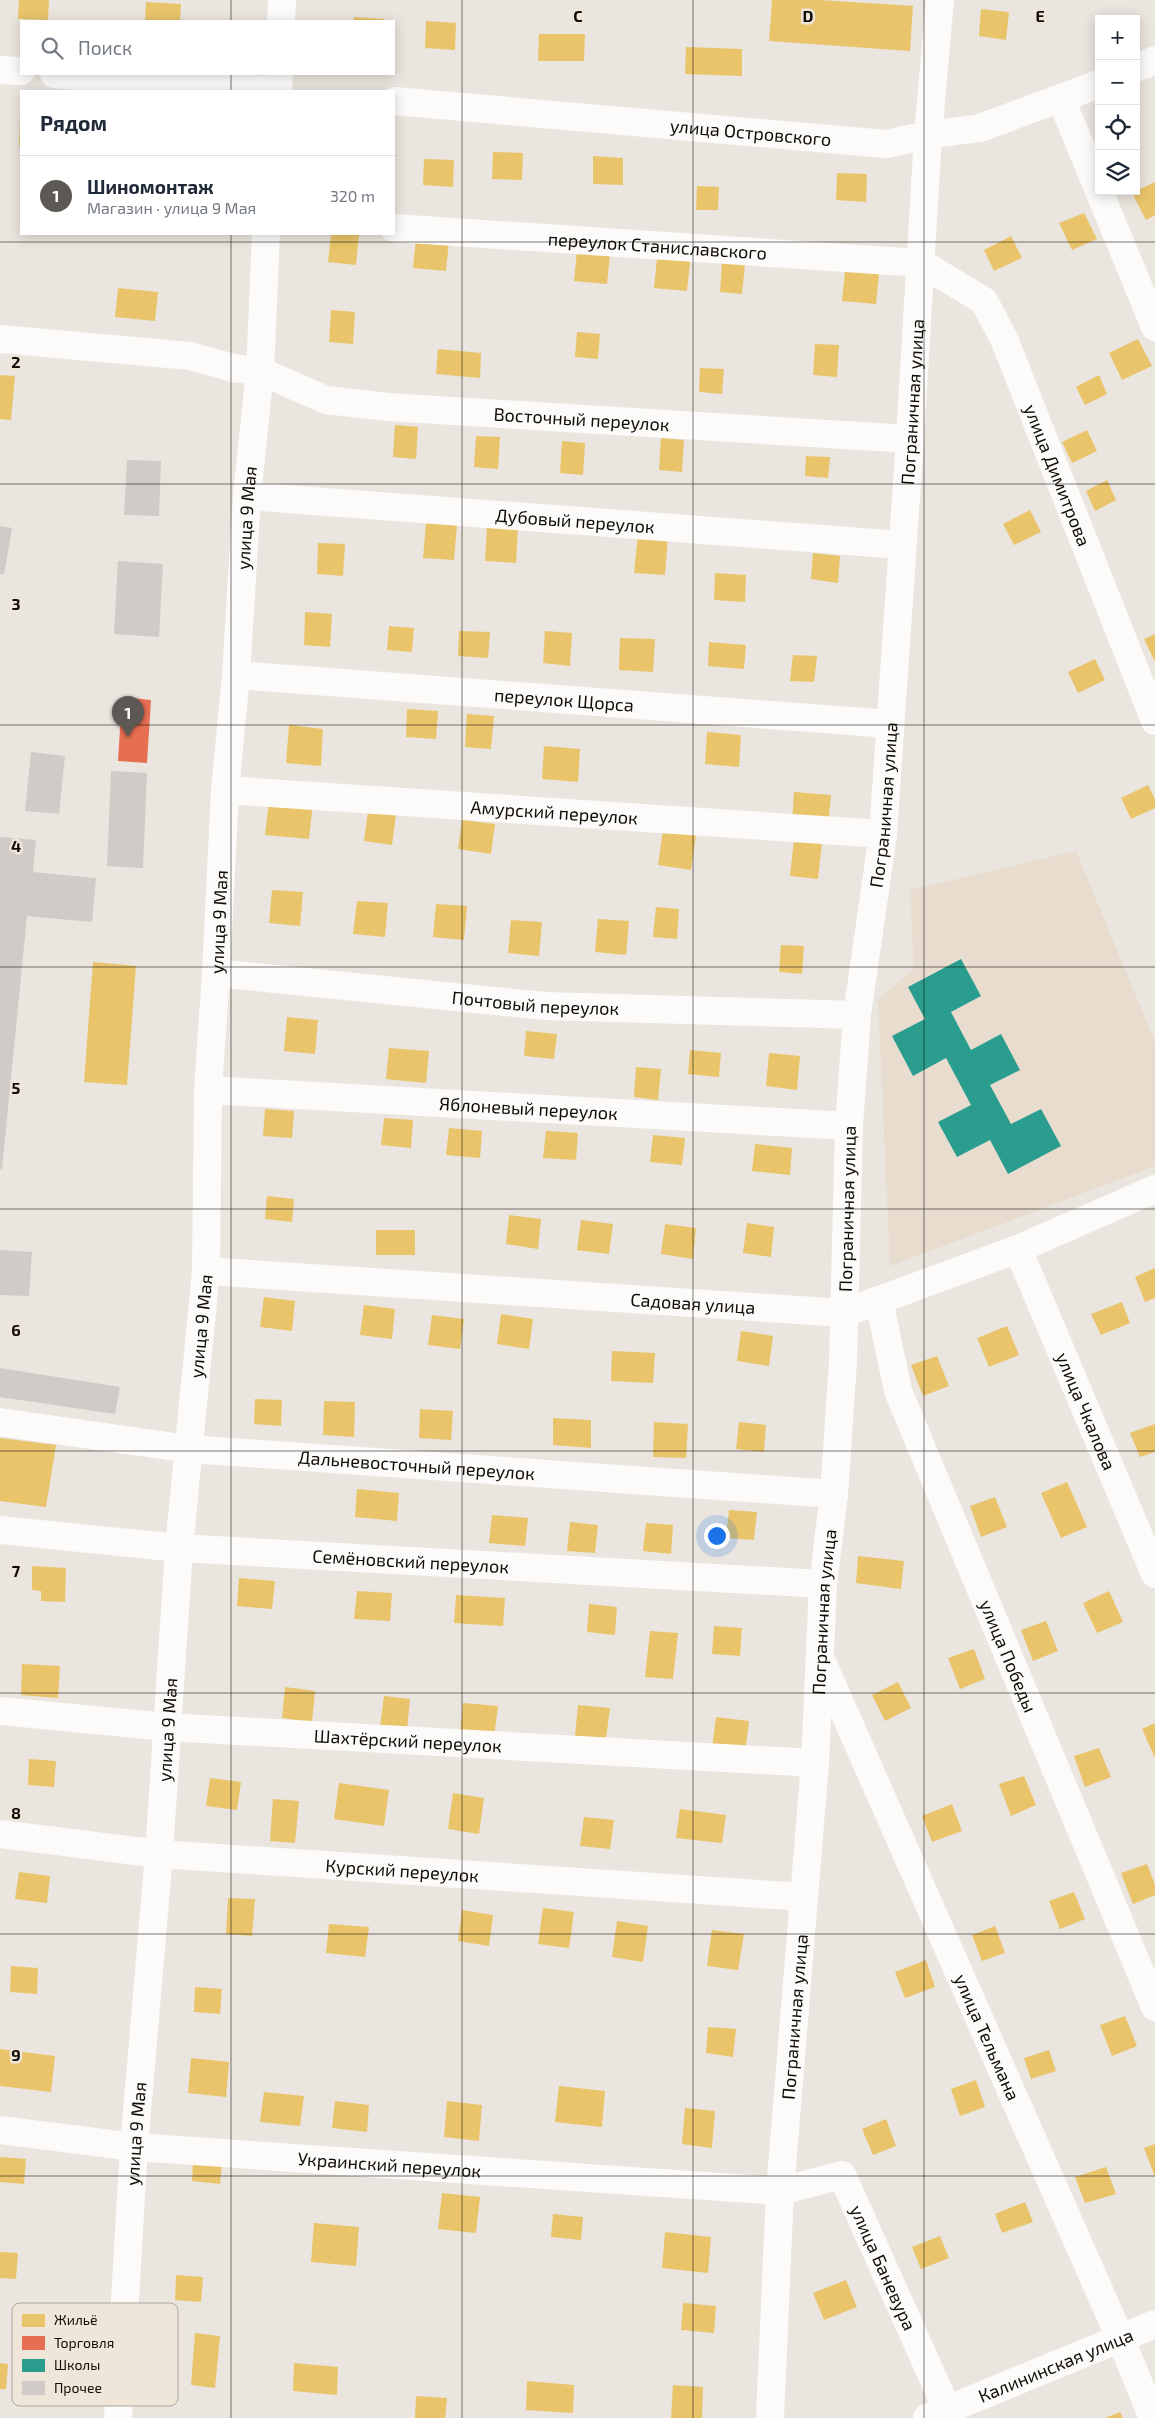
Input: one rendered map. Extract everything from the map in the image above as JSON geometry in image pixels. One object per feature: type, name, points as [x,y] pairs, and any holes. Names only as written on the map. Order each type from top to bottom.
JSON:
[{"type":"street","points":[[281,20],[282,0]]},
{"type":"street","name":"Пограничная улица","points":[[770,2418],[780,2191],[815,1763],[823,1584],[834,1494],[844,1313],[849,1126],[858,1016],[883,834],[910,439],[928,135],[940,0]]},
{"type":"street","points":[[1140,66],[1155,60]]},
{"type":"street","points":[[0,70],[20,71]]},
{"type":"street","points":[[67,75],[265,90]]},
{"type":"street","points":[[278,90],[279,75]]},
{"type":"street","name":"улица Островского","points":[[395,101],[886,144],[928,135],[980,128],[1095,86]]},
{"type":"street","points":[[1061,99],[1095,181]]},
{"type":"street","points":[[1101,195],[1155,327]]},
{"type":"street","name":"переулок Станиславского","points":[[395,228],[921,263]]},
{"type":"street","name":"улица 9 Мая","points":[[125,2303],[134,2147],[159,1854],[179,1548],[206,1271],[208,1090],[225,790],[236,675],[247,496],[260,371],[266,235]]},
{"type":"street","name":"улица Димитрова","points":[[921,263],[984,301],[996,324],[1155,720]]},
{"type":"street","name":"Восточный переулок","points":[[0,339],[190,356],[233,368],[260,371],[326,400],[388,407],[910,439]]},
{"type":"street","name":"Дубовый переулок","points":[[247,496],[902,545]]},
{"type":"street","name":"переулок Щорса","points":[[236,675],[890,724]]},
{"type":"street","name":"Амурский переулок","points":[[225,790],[883,834]]},
{"type":"street","name":"Почтовый переулок","points":[[216,972],[545,1006],[858,1016]]},
{"type":"street","name":"Яблоневый переулок","points":[[208,1090],[849,1126]]},
{"type":"street","name":"Садовая улица","points":[[206,1271],[844,1313],[1018,1249],[1155,1189]]},
{"type":"street","name":"улица Чкалова","points":[[1018,1249],[1155,1574]]},
{"type":"street","name":"улица Победы","points":[[879,1300],[898,1391],[1155,2007]]},
{"type":"street","name":"Дальневосточный переулок","points":[[0,1422],[188,1449],[834,1494]]},
{"type":"street","name":"Семёновский переулок","points":[[0,1530],[179,1548],[823,1584]]},
{"type":"street","name":"улица Тельмана","points":[[820,1656],[1121,2340],[1153,2418]]},
{"type":"street","name":"Шахтёрский переулок","points":[[0,1711],[167,1727],[815,1763]]},
{"type":"street","name":"Курский переулок","points":[[0,1834],[159,1854],[804,1897]]},
{"type":"street","name":"Украинский переулок","points":[[0,2130],[134,2147],[780,2191]]},
{"type":"street","name":"улица Баневура","points":[[780,2191],[842,2176],[942,2415]]},
{"type":"street","name":"Калининская улица","points":[[942,2415],[1155,2324]]},
{"type":"shaded area","points":[[1076,851],[1155,1042],[1155,1166],[890,1266],[878,999],[914,969],[910,890]]},
{"type":"building: Жильё","points":[[19,0],[49,0],[48,20],[18,19]]},
{"type":"building: Жильё","points":[[772,0],[820,0],[913,6],[910,51],[769,41]]},
{"type":"building: Жильё","points":[[146,2],[181,4],[180,20],[145,20]]},
{"type":"building: Жильё","points":[[981,9],[1009,12],[1006,40],[979,36]]},
{"type":"building: Жильё","points":[[354,17],[384,19],[384,20],[354,20]]},
{"type":"building: Жильё","points":[[426,21],[456,23],[455,50],[425,48]]},
{"type":"building: Жильё","points":[[539,34],[585,34],[584,61],[538,61]]},
{"type":"building: Жильё","points":[[686,47],[742,49],[742,76],[685,74]]},
{"type":"building: Жильё","points":[[493,152],[523,153],[522,180],[492,179]]},
{"type":"building: Жильё","points":[[593,156],[623,158],[623,185],[593,184]]},
{"type":"building: Жильё","points":[[424,159],[454,160],[453,187],[423,185]]},
{"type":"building: Жильё","points":[[837,173],[867,174],[866,202],[836,200]]},
{"type":"building: Жильё","points":[[1155,182],[1155,215],[1146,220],[1133,195],[1140,195],[1140,189]]},
{"type":"building: Жильё","points":[[697,186],[719,187],[718,210],[696,210]]},
{"type":"building: Жильё","points":[[1084,213],[1097,239],[1072,250],[1059,223]]},
{"type":"building: Жильё","points":[[331,235],[359,235],[356,265],[328,262]]},
{"type":"building: Жильё","points":[[1011,236],[1022,258],[994,271],[984,250]]},
{"type":"building: Жильё","points":[[416,238],[449,241],[446,271],[413,268]]},
{"type":"building: Жильё","points":[[577,251],[610,254],[607,284],[574,281]]},
{"type":"building: Жильё","points":[[657,258],[690,261],[687,291],[654,288]]},
{"type":"building: Жильё","points":[[722,262],[745,264],[742,294],[720,292]]},
{"type":"building: Жильё","points":[[845,271],[879,274],[876,304],[842,301]]},
{"type":"building: Жильё","points":[[118,288],[158,292],[155,321],[115,317]]},
{"type":"building: Жильё","points":[[331,310],[355,312],[353,344],[329,342]]},
{"type":"building: Жильё","points":[[577,332],[600,334],[598,359],[575,357]]},
{"type":"building: Жильё","points":[[1138,339],[1152,366],[1122,380],[1109,353]]},
{"type":"building: Жильё","points":[[815,344],[839,345],[837,377],[813,375]]},
{"type":"building: Жильё","points":[[438,349],[481,353],[480,378],[436,374]]},
{"type":"building: Жильё","points":[[700,368],[724,369],[722,394],[699,392]]},
{"type":"building: Жильё","points":[[0,375],[15,376],[11,420],[0,419]]},
{"type":"building: Жильё","points":[[1099,375],[1107,394],[1085,405],[1076,387]]},
{"type":"building: Жильё","points":[[395,425],[418,427],[416,459],[393,457]]},
{"type":"building: Жильё","points":[[1087,430],[1097,451],[1072,463],[1062,442]]},
{"type":"building: Жильё","points":[[476,436],[500,437],[498,469],[474,467]]},
{"type":"building: Жильё","points":[[661,438],[684,440],[682,472],[659,470]]},
{"type":"building: Жильё","points":[[562,441],[585,443],[583,475],[560,473]]},
{"type":"building: Жильё","points":[[806,456],[830,457],[828,478],[805,476]]},
{"type":"building: Жильё","points":[[1107,480],[1116,500],[1095,511],[1086,491]]},
{"type":"building: Жильё","points":[[1030,510],[1041,532],[1014,545],[1003,524]]},
{"type":"building: Жильё","points":[[426,522],[457,525],[454,560],[423,558]]},
{"type":"building: Жильё","points":[[487,526],[518,529],[516,563],[485,561]]},
{"type":"building: Жильё","points":[[638,534],[668,536],[665,575],[634,573]]},
{"type":"building: Жильё","points":[[318,543],[345,544],[343,576],[317,574]]},
{"type":"building: Жильё","points":[[813,553],[840,556],[838,583],[811,579]]},
{"type":"building: Жильё","points":[[715,573],[746,575],[745,602],[714,600]]},
{"type":"building: Жильё","points":[[305,612],[332,614],[330,647],[304,645]]},
{"type":"building: Жильё","points":[[389,626],[414,628],[412,652],[387,650]]},
{"type":"building: Жильё","points":[[459,631],[490,632],[488,658],[458,656]]},
{"type":"building: Жильё","points":[[545,631],[572,633],[570,666],[543,663]]},
{"type":"building: Жильё","points":[[1155,634],[1155,662],[1144,639]]},
{"type":"building: Жильё","points":[[620,638],[655,639],[653,672],[619,670]]},
{"type":"building: Жильё","points":[[709,642],[746,645],[744,669],[708,666]]},
{"type":"building: Жильё","points":[[793,655],[817,656],[814,682],[790,681]]},
{"type":"building: Жильё","points":[[1095,659],[1105,680],[1078,693],[1068,672]]},
{"type":"building: Жильё","points":[[407,709],[438,711],[436,739],[406,737]]},
{"type":"building: Жильё","points":[[467,714],[494,716],[491,749],[465,747]]},
{"type":"building: Жильё","points":[[289,725],[323,729],[321,766],[286,763]]},
{"type":"building: Жильё","points":[[707,732],[741,735],[739,767],[705,764]]},
{"type":"building: Жильё","points":[[544,746],[580,749],[578,782],[542,779]]},
{"type":"building: Жильё","points":[[1148,785],[1155,799],[1155,808],[1131,819],[1121,798]]},
{"type":"building: Жильё","points":[[794,792],[831,795],[828,828],[792,824]]},
{"type":"building: Жильё","points":[[269,801],[313,804],[309,839],[265,835]]},
{"type":"building: Жильё","points":[[368,811],[396,814],[392,845],[364,841]]},
{"type":"building: Жильё","points":[[462,820],[495,824],[491,854],[458,849]]},
{"type":"building: Жильё","points":[[663,830],[696,835],[691,870],[658,865]]},
{"type":"building: Жильё","points":[[794,839],[822,842],[818,879],[790,876]]},
{"type":"building: Жильё","points":[[272,890],[303,892],[300,926],[269,923]]},
{"type":"building: Жильё","points":[[357,901],[388,903],[385,937],[353,934]]},
{"type":"building: Жильё","points":[[436,904],[467,906],[464,940],[433,937]]},
{"type":"building: Жильё","points":[[656,907],[679,909],[677,939],[653,937]]},
{"type":"building: Жильё","points":[[598,919],[629,921],[626,955],[595,952]]},
{"type":"building: Жильё","points":[[511,920],[542,922],[539,956],[508,953]]},
{"type":"building: Жильё","points":[[781,945],[804,946],[802,974],[779,972]]},
{"type":"building: Жильё","points":[[93,962],[136,966],[127,1085],[84,1082]]},
{"type":"building: Жильё","points":[[287,1017],[318,1020],[315,1054],[284,1051]]},
{"type":"building: Жильё","points":[[526,1031],[557,1034],[554,1059],[524,1056]]},
{"type":"building: Жильё","points":[[389,1048],[429,1051],[426,1083],[386,1079]]},
{"type":"building: Жильё","points":[[690,1050],[721,1053],[719,1077],[688,1074]]},
{"type":"building: Жильё","points":[[769,1053],[800,1056],[797,1090],[766,1086]]},
{"type":"building: Жильё","points":[[636,1067],[661,1069],[658,1100],[634,1097]]},
{"type":"building: Жильё","points":[[265,1109],[294,1111],[292,1138],[263,1136]]},
{"type":"building: Жильё","points":[[384,1118],[413,1120],[411,1148],[381,1145]]},
{"type":"building: Жильё","points":[[449,1128],[482,1131],[480,1158],[446,1155]]},
{"type":"building: Жильё","points":[[546,1131],[578,1133],[576,1160],[543,1158]]},
{"type":"building: Жильё","points":[[653,1135],[685,1138],[682,1165],[650,1162]]},
{"type":"building: Жильё","points":[[755,1144],[792,1148],[790,1175],[752,1171]]},
{"type":"building: Жильё","points":[[267,1196],[294,1199],[292,1222],[265,1219]]},
{"type":"building: Жильё","points":[[509,1215],[541,1219],[538,1249],[506,1244]]},
{"type":"building: Жильё","points":[[581,1220],[613,1224],[609,1254],[577,1250]]},
{"type":"building: Жильё","points":[[747,1223],[774,1227],[771,1257],[743,1253]]},
{"type":"building: Жильё","points":[[665,1224],[696,1228],[693,1259],[661,1254]]},
{"type":"building: Жильё","points":[[376,1230],[415,1230],[415,1255],[376,1255]]},
{"type":"building: Жильё","points":[[1155,1268],[1155,1298],[1145,1302],[1135,1277]]},
{"type":"building: Жильё","points":[[264,1297],[295,1301],[292,1331],[260,1327]]},
{"type":"building: Жильё","points":[[1122,1302],[1130,1323],[1101,1335],[1091,1314]]},
{"type":"building: Жильё","points":[[364,1305],[395,1309],[392,1339],[360,1335]]},
{"type":"building: Жильё","points":[[501,1314],[533,1319],[529,1349],[497,1344]]},
{"type":"building: Жильё","points":[[432,1315],[464,1319],[460,1349],[428,1345]]},
{"type":"building: Жильё","points":[[1007,1326],[1019,1355],[989,1367],[977,1338]]},
{"type":"building: Жильё","points":[[741,1331],[773,1336],[769,1366],[737,1361]]},
{"type":"building: Жильё","points":[[612,1351],[655,1353],[653,1383],[611,1381]]},
{"type":"building: Жильё","points":[[937,1356],[949,1386],[923,1396],[911,1365]]},
{"type":"building: Жильё","points":[[255,1399],[282,1400],[281,1426],[254,1424]]},
{"type":"building: Жильё","points":[[324,1401],[355,1402],[354,1437],[323,1435]]},
{"type":"building: Жильё","points":[[420,1409],[453,1411],[451,1440],[419,1438]]},
{"type":"building: Жильё","points":[[553,1418],[591,1420],[591,1448],[553,1445]]},
{"type":"building: Жильё","points":[[654,1422],[688,1424],[686,1458],[653,1457]]},
{"type":"building: Жильё","points":[[739,1422],[766,1425],[764,1452],[736,1449]]},
{"type":"building: Жильё","points":[[1155,1424],[1155,1452],[1140,1457],[1130,1433]]},
{"type":"building: Жильё","points":[[0,1438],[56,1445],[46,1507],[0,1501]]},
{"type":"building: Жильё","points":[[1067,1482],[1087,1527],[1061,1538],[1041,1493]]},
{"type":"building: Жильё","points":[[357,1489],[399,1493],[397,1521],[355,1517]]},
{"type":"building: Жильё","points":[[995,1497],[1007,1527],[981,1537],[970,1506]]},
{"type":"building: Жильё","points":[[729,1510],[757,1512],[754,1540],[726,1538]]},
{"type":"building: Жильё","points":[[492,1515],[528,1518],[525,1546],[489,1543]]},
{"type":"building: Жильё","points":[[570,1522],[598,1525],[595,1553],[567,1551]]},
{"type":"building: Жильё","points":[[646,1523],[673,1525],[671,1554],[643,1551]]},
{"type":"building: Жильё","points":[[858,1556],[904,1561],[901,1589],[856,1583]]},
{"type":"building: Жильё","points":[[32,1566],[66,1568],[65,1602],[41,1601],[41,1591],[32,1590]]},
{"type":"building: Жильё","points":[[239,1578],[275,1581],[272,1609],[237,1606]]},
{"type":"building: Жильё","points":[[357,1591],[392,1593],[390,1621],[354,1619]]},
{"type":"building: Жильё","points":[[1109,1591],[1123,1622],[1097,1633],[1083,1603]]},
{"type":"building: Жильё","points":[[456,1595],[505,1598],[503,1626],[454,1623]]},
{"type":"building: Жильё","points":[[589,1604],[617,1607],[615,1635],[587,1632]]},
{"type":"building: Жильё","points":[[1046,1621],[1058,1651],[1033,1661],[1021,1630]]},
{"type":"building: Жильё","points":[[714,1626],[742,1628],[740,1656],[712,1654]]},
{"type":"building: Жильё","points":[[650,1631],[678,1633],[673,1679],[645,1677]]},
{"type":"building: Жильё","points":[[974,1649],[985,1679],[960,1689],[948,1658]]},
{"type":"building: Жильё","points":[[22,1664],[60,1666],[58,1698],[21,1695]]},
{"type":"building: Жильё","points":[[898,1682],[911,1708],[885,1721],[872,1695]]},
{"type":"building: Жильё","points":[[285,1687],[315,1691],[312,1722],[282,1718]]},
{"type":"building: Жильё","points":[[384,1696],[410,1699],[407,1730],[380,1727]]},
{"type":"building: Жильё","points":[[463,1703],[498,1706],[494,1737],[460,1734]]},
{"type":"building: Жильё","points":[[578,1705],[610,1708],[606,1739],[575,1736]]},
{"type":"building: Жильё","points":[[716,1717],[749,1721],[745,1752],[712,1748]]},
{"type":"building: Жильё","points":[[1155,1723],[1155,1758],[1142,1729]]},
{"type":"building: Жильё","points":[[1099,1748],[1111,1777],[1085,1787],[1074,1756]]},
{"type":"building: Жильё","points":[[29,1759],[56,1761],[54,1787],[28,1785]]},
{"type":"building: Жильё","points":[[1024,1776],[1036,1805],[1011,1816],[999,1784]]},
{"type":"building: Жильё","points":[[210,1778],[241,1782],[237,1810],[206,1806]]},
{"type":"building: Жильё","points":[[339,1783],[389,1790],[384,1826],[334,1819]]},
{"type":"building: Жильё","points":[[453,1793],[484,1798],[479,1834],[448,1829]]},
{"type":"building: Жильё","points":[[273,1799],[299,1801],[295,1843],[270,1841]]},
{"type":"building: Жильё","points":[[952,1804],[962,1831],[932,1842],[922,1816]]},
{"type":"building: Жильё","points":[[680,1809],[726,1815],[722,1843],[676,1838]]},
{"type":"building: Жильё","points":[[584,1817],[614,1820],[610,1849],[580,1846]]},
{"type":"building: Жильё","points":[[1147,1864],[1155,1885],[1155,1895],[1133,1904],[1121,1873]]},
{"type":"building: Жильё","points":[[19,1872],[50,1876],[47,1903],[15,1899]]},
{"type":"building: Жильё","points":[[1074,1892],[1085,1919],[1060,1929],[1049,1901]]},
{"type":"building: Жильё","points":[[228,1898],[255,1899],[252,1936],[226,1934]]},
{"type":"building: Жильё","points":[[543,1908],[574,1912],[569,1948],[538,1944]]},
{"type":"building: Жильё","points":[[462,1910],[493,1915],[489,1946],[458,1941]]},
{"type":"building: Жильё","points":[[617,1921],[648,1926],[643,1962],[612,1957]]},
{"type":"building: Жильё","points":[[329,1924],[369,1927],[365,1957],[326,1953]]},
{"type":"building: Жильё","points":[[995,1926],[1005,1953],[982,1961],[972,1935]]},
{"type":"building: Жильё","points":[[712,1930],[744,1934],[738,1970],[707,1966]]},
{"type":"building: Жильё","points":[[926,1960],[935,1987],[905,1998],[895,1972]]},
{"type":"building: Жильё","points":[[11,1966],[38,1968],[37,1994],[10,1992]]},
{"type":"building: Жильё","points":[[195,1987],[222,1989],[220,2014],[194,2012]]},
{"type":"building: Жильё","points":[[1125,2016],[1137,2046],[1112,2056],[1100,2025]]},
{"type":"building: Жильё","points":[[708,2027],[736,2029],[733,2057],[706,2053]]},
{"type":"building: Жильё","points":[[0,2049],[55,2056],[51,2092],[0,2086]]},
{"type":"building: Жильё","points":[[1049,2050],[1056,2071],[1031,2079],[1024,2058]]},
{"type":"building: Жильё","points":[[191,2058],[229,2062],[226,2097],[188,2093]]},
{"type":"building: Жильё","points":[[976,2080],[985,2107],[960,2116],[951,2089]]},
{"type":"building: Жильё","points":[[559,2086],[605,2091],[602,2127],[555,2122]]},
{"type":"building: Жильё","points":[[264,2092],[304,2096],[300,2126],[260,2122]]},
{"type":"building: Жильё","points":[[335,2101],[369,2105],[367,2132],[332,2128]]},
{"type":"building: Жильё","points":[[447,2101],[482,2105],[479,2141],[444,2137]]},
{"type":"building: Жильё","points":[[685,2108],[715,2111],[712,2148],[682,2144]]},
{"type":"building: Жильё","points":[[886,2119],[896,2146],[873,2155],[862,2129]]},
{"type":"building: Жильё","points":[[1155,2144],[1155,2177],[1144,2148]]},
{"type":"building: Жильё","points":[[0,2157],[26,2159],[24,2184],[0,2182]]},
{"type":"building: Жильё","points":[[193,2161],[222,2164],[220,2184],[192,2181]]},
{"type":"building: Жильё","points":[[1106,2167],[1116,2194],[1085,2203],[1075,2177]]},
{"type":"building: Жильё","points":[[442,2193],[480,2197],[476,2233],[438,2229]]},
{"type":"building: Жильё","points":[[1025,2202],[1033,2222],[1002,2233],[995,2214]]},
{"type":"building: Жильё","points":[[553,2214],[583,2217],[581,2240],[551,2237]]},
{"type":"building: Жильё","points":[[314,2223],[359,2227],[356,2266],[311,2262]]},
{"type":"building: Жильё","points":[[665,2232],[711,2237],[708,2273],[662,2268]]},
{"type":"building: Жильё","points":[[940,2236],[949,2258],[921,2269],[912,2247]]},
{"type":"building: Жильё","points":[[0,2252],[18,2253],[16,2279],[0,2278]]},
{"type":"building: Жильё","points":[[176,2275],[203,2277],[201,2302],[175,2300]]},
{"type":"building: Жильё","points":[[846,2280],[857,2307],[824,2320],[813,2293]]},
{"type":"building: Жильё","points":[[683,2303],[716,2306],[714,2333],[681,2330]]},
{"type":"building: Жильё","points":[[195,2333],[220,2336],[215,2388],[191,2385]]},
{"type":"building: Жильё","points":[[0,2363],[8,2364],[6,2389],[0,2389]]},
{"type":"building: Жильё","points":[[294,2363],[338,2367],[337,2395],[293,2391]]},
{"type":"building: Жильё","points":[[527,2381],[574,2385],[573,2413],[526,2410]]},
{"type":"building: Жильё","points":[[673,2385],[703,2387],[702,2418],[671,2418]]},
{"type":"building: Жильё","points":[[416,2396],[447,2398],[445,2418],[415,2418]]},
{"type":"building: Жильё","points":[[1120,2412],[1123,2418],[1105,2418]]},
{"type":"building: Торговля","points":[[122,697],[151,700],[147,763],[118,761]]},
{"type":"building: Школы","points":[[961,959],[981,996],[951,1012],[971,1050],[1001,1034],[1020,1070],[990,1085],[1011,1124],[1041,1109],[1061,1146],[1008,1174],[990,1140],[957,1157],[938,1122],[971,1105],[946,1058],[913,1076],[892,1036],[925,1019],[908,987]]},
{"type":"building: Прочее","points":[[127,460],[161,461],[159,516],[124,515]]},
{"type":"building: Прочее","points":[[0,526],[12,528],[4,574],[0,574]]},
{"type":"building: Прочее","points":[[118,561],[163,564],[159,637],[114,634]]},
{"type":"building: Прочее","points":[[31,752],[65,756],[59,814],[25,811]]},
{"type":"building: Прочее","points":[[111,771],[147,773],[143,868],[107,866]]},
{"type":"building: Прочее","points":[[0,837],[36,840],[33,872],[96,878],[92,922],[27,916],[2,1169],[0,1169]]},
{"type":"building: Прочее","points":[[0,1250],[32,1252],[29,1296],[0,1295]]},
{"type":"building: Прочее","points":[[0,1368],[120,1387],[115,1414],[0,1397]]},
{"type":"place","name":"Шиномонтаж","points":[[128,737]]}]
